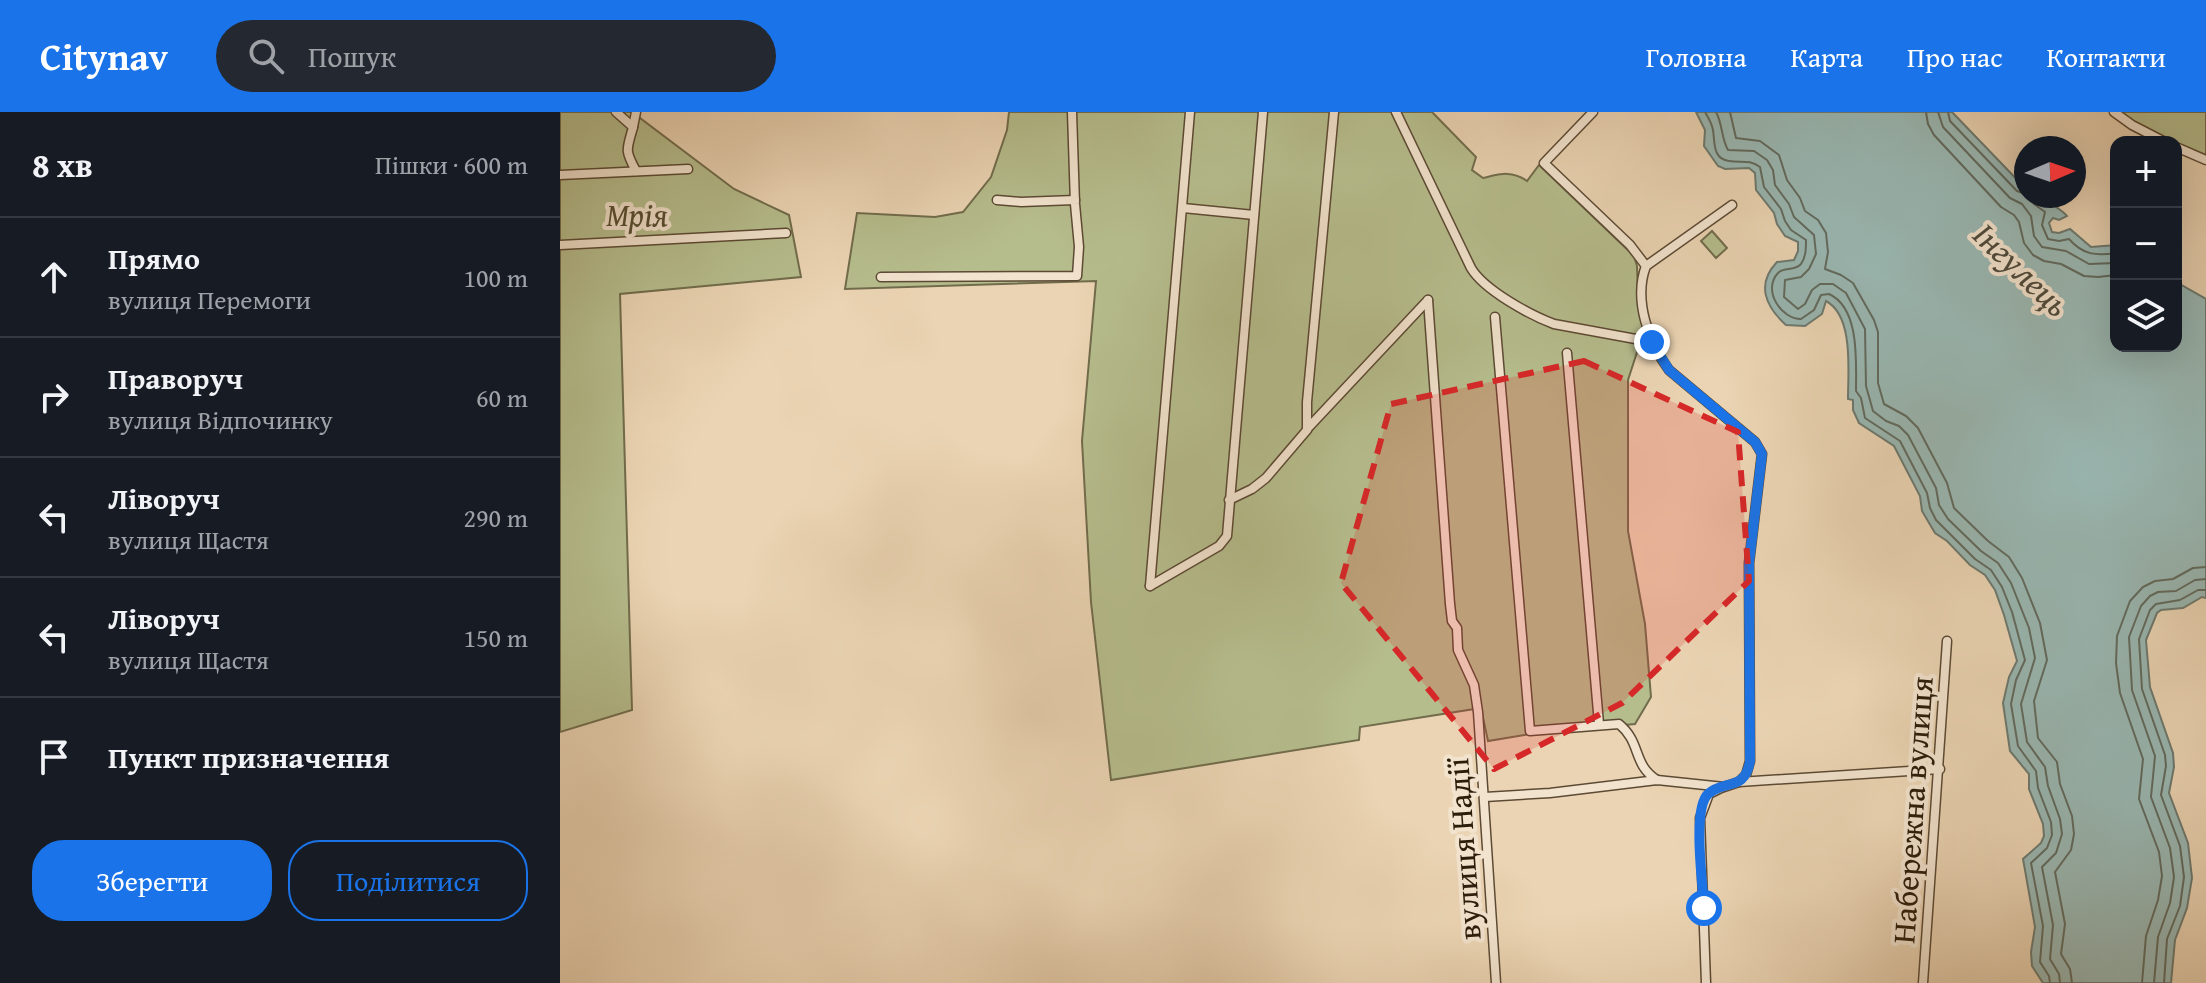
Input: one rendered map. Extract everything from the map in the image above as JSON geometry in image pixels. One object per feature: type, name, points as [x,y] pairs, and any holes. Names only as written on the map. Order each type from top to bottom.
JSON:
[{"type":"street","points":[[616,112],[633,127]]},
{"type":"street","points":[[636,112],[626,150],[627,158],[636,171]]},
{"type":"street","points":[[881,277],[1077,276],[1079,247],[1072,112]]},
{"type":"street","points":[[1190,112],[1150,586],[1187,567],[1219,546],[1227,536],[1263,112]]},
{"type":"street","points":[[1229,500],[1266,478],[1307,430],[1334,112]]},
{"type":"street","points":[[1396,112],[1471,268],[1484,283],[1539,319],[1652,342]]},
{"type":"street","points":[[1593,112],[1544,163],[1630,245],[1646,266]]},
{"type":"street","points":[[2114,112],[2153,136]]},
{"type":"street","points":[[2182,150],[2206,160]]},
{"type":"street","points":[[560,175],[688,169]]},
{"type":"street","points":[[997,200],[1075,200]]},
{"type":"street","points":[[1732,205],[1646,266],[1641,279],[1641,294],[1652,342],[1669,370],[1755,442],[1762,454],[1749,563],[1750,761],[1746,775],[1739,782]]},
{"type":"street","points":[[1183,208],[1254,215]]},
{"type":"street","points":[[560,245],[786,233]]},
{"type":"street","name":"вулиця Надії","points":[[1307,430],[1428,300],[1452,621],[1457,628],[1458,650],[1474,685],[1478,712],[1496,983]]},
{"type":"street","points":[[1495,317],[1530,731],[1619,724],[1631,733],[1644,770],[1657,780]]},
{"type":"street","points":[[1567,353],[1599,724]]},
{"type":"street","name":"Набережна вулиця","points":[[1923,983],[1947,641]]},
{"type":"street","points":[[1706,983],[1700,818],[1703,803],[1709,794],[1739,782],[1940,769]]},
{"type":"street","points":[[1485,797],[1550,793],[1657,780],[1724,787]]},
{"type":"highlighted area","points":[[1584,361],[1738,432],[1749,581],[1622,703],[1494,769],[1341,583],[1391,404]]},
{"type":"green space","name":"Мрія","points":[[560,112],[632,112],[734,189],[789,215],[801,277],[620,294],[632,710],[560,732]]},
{"type":"green space","points":[[1009,112],[1392,112],[1474,278],[1538,322],[1640,343],[1628,380],[1628,531],[1645,624],[1651,697],[1635,724],[1488,741],[1481,708],[1360,727],[1359,740],[1111,780],[1091,602],[1082,441],[1096,281],[845,289],[857,213],[935,217],[963,212],[991,177],[1007,130]]},
{"type":"green space","points":[[1400,112],[1432,112],[1476,157],[1472,170],[1483,178],[1511,174],[1527,181],[1539,165],[1634,256],[1638,294],[1648,337],[1555,321],[1511,298],[1481,275],[1473,266]]},
{"type":"green space","points":[[2114,112],[2206,112],[2206,160],[2182,150],[2182,136],[2155,136]]},
{"type":"green space","points":[[1712,231],[1727,248],[1716,258],[1701,241]]},
{"type":"water","name":"Інгулець","points":[[1696,112],[1952,112],[2014,177],[2014,208],[2057,208],[2067,216],[2059,220],[2053,218],[2049,223],[2052,232],[2070,229],[2091,247],[2110,245],[2110,352],[2182,352],[2182,285],[2206,299],[2206,598],[2202,597],[2183,608],[2161,610],[2146,640],[2150,687],[2173,753],[2169,793],[2188,843],[2192,878],[2187,908],[2175,940],[2171,983],[2043,983],[2032,966],[2035,927],[2023,859],[2041,843],[2043,824],[2029,789],[2029,774],[2010,751],[2003,703],[2009,677],[2017,661],[1995,590],[1985,575],[1935,533],[1894,446],[1859,423],[1853,410],[1853,400],[1848,399],[1848,345],[1835,308],[1826,301],[1822,314],[1805,326],[1786,325],[1768,303],[1765,287],[1770,270],[1777,262],[1794,260],[1798,242],[1785,236],[1777,224],[1774,213],[1756,190],[1755,173],[1749,168],[1725,169],[1718,166],[1704,146],[1705,130]]},
{"type":"route","points":[[1652,342],[1669,370],[1755,442],[1762,454],[1749,563],[1750,761],[1746,775],[1739,782],[1709,794],[1703,803],[1700,818],[1704,908]]}]
